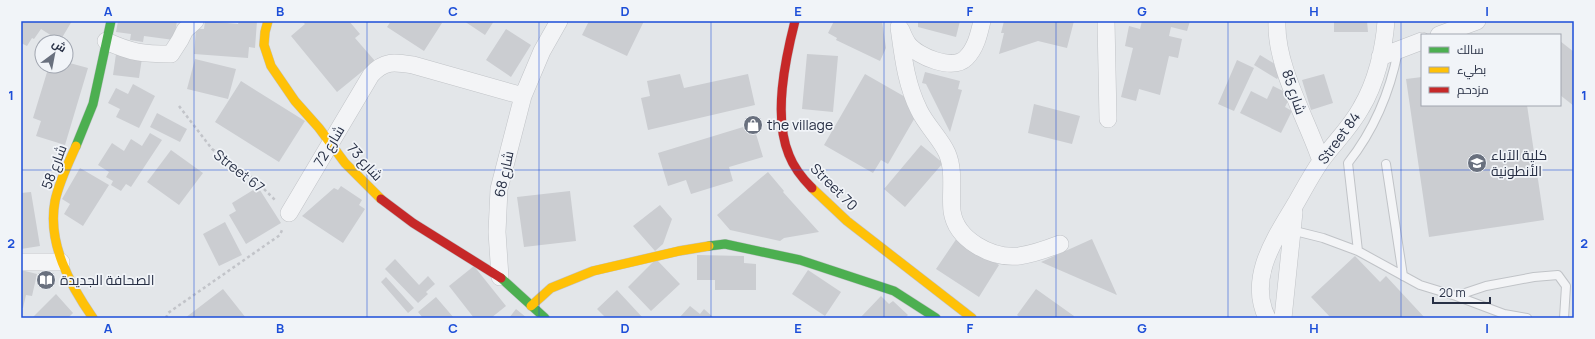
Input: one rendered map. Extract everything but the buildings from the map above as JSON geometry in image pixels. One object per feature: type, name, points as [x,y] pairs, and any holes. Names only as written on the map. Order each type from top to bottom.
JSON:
[{"type":"street","name":"شارع 58","points":[[93,318],[70,283],[61,262],[54,211],[58,192],[66,168],[81,137],[93,104],[111,21]]},
{"type":"street","points":[[106,41],[128,51],[148,54],[171,54],[180,40],[184,30],[195,21]]},
{"type":"street","name":"شارع 73","points":[[268,21],[264,45],[271,66],[295,101],[365,184],[388,205],[413,223],[500,277]]},
{"type":"street","name":"شارع 68","points":[[500,277],[496,232],[499,189],[524,96],[542,51],[559,21]]},
{"type":"street","name":"Street 70","points":[[795,21],[785,72],[782,106],[784,138],[789,156],[799,172],[815,191],[847,221],[972,318]]},
{"type":"street","points":[[898,24],[908,44],[921,54],[935,60],[948,63],[957,63],[966,58],[972,50],[982,21]]},
{"type":"street","points":[[1106,21],[1108,119]]},
{"type":"street","name":"شارع 85","points":[[1277,21],[1277,37],[1287,73],[1304,120],[1315,142],[1321,162]]},
{"type":"street","name":"Street 84","points":[[1287,228],[1295,206],[1321,162],[1347,131],[1362,107],[1373,82],[1380,57],[1386,21]]},
{"type":"street","points":[[1442,34],[1477,21]]},
{"type":"street","points":[[898,24],[907,80],[919,110],[948,154],[952,170],[952,211],[958,229],[965,237],[981,248],[1000,254],[1018,256],[1037,252],[1060,244]]},
{"type":"street","points":[[1380,57],[1421,41]]},
{"type":"street","name":"شارع 72","points":[[288,213],[371,75],[378,67],[388,63],[413,65],[524,96]]},
{"type":"street","points":[[1267,318],[1262,307],[1260,290],[1263,268],[1270,247],[1287,228]]},
{"type":"street","points":[[1282,318],[1287,228]]},
{"type":"street","points":[[531,306],[550,288],[593,271],[679,251],[725,244],[800,260],[894,291],[936,318]]},
{"type":"street","points":[[21,262],[61,262]]},
{"type":"street","points":[[500,277],[545,318]]},
{"type":"lane","points":[[1358,251],[1348,163],[1362,144],[1380,111],[1394,72],[1398,50]]},
{"type":"lane","points":[[1386,164],[1403,276]]},
{"type":"lane","points":[[1287,228],[1323,238],[1358,251],[1420,285],[1456,296],[1504,314],[1527,318]]},
{"type":"lane","points":[[1456,296],[1486,286],[1534,277],[1558,275],[1566,286],[1564,318]]},
{"type":"path","name":"Street 67","points":[[179,106],[212,149],[253,178],[288,213]]},
{"type":"path","points":[[166,318],[168,313],[280,235],[288,213]]},
{"type":"traffic: fast","points":[[76,146],[93,104],[111,21]]},
{"type":"traffic: fast","points":[[709,246],[725,244],[800,260],[894,291],[936,318]]},
{"type":"traffic: fast","points":[[501,278],[545,318]]},
{"type":"traffic: slow","points":[[268,21],[264,45],[271,66],[295,101],[319,128],[345,163],[381,199]]},
{"type":"traffic: slow","points":[[76,146],[64,173],[55,201],[53,217],[54,232],[62,263],[76,292],[93,318]]},
{"type":"traffic: slow","points":[[812,188],[847,221],[972,318]]},
{"type":"traffic: slow","points":[[531,306],[551,288],[593,271],[679,251],[709,246]]},
{"type":"traffic: jam","points":[[795,21],[784,71],[781,106],[782,124],[784,140],[791,160],[799,173],[812,188]]},
{"type":"traffic: jam","points":[[381,199],[413,223],[501,278]]},
{"type":"place","name":"the village","points":[[753,125]]},
{"type":"place","name":"كلية الآباء الأنطونية","points":[[1477,163]]},
{"type":"place","name":"الصحافة الجديدة","points":[[46,280]]}]
